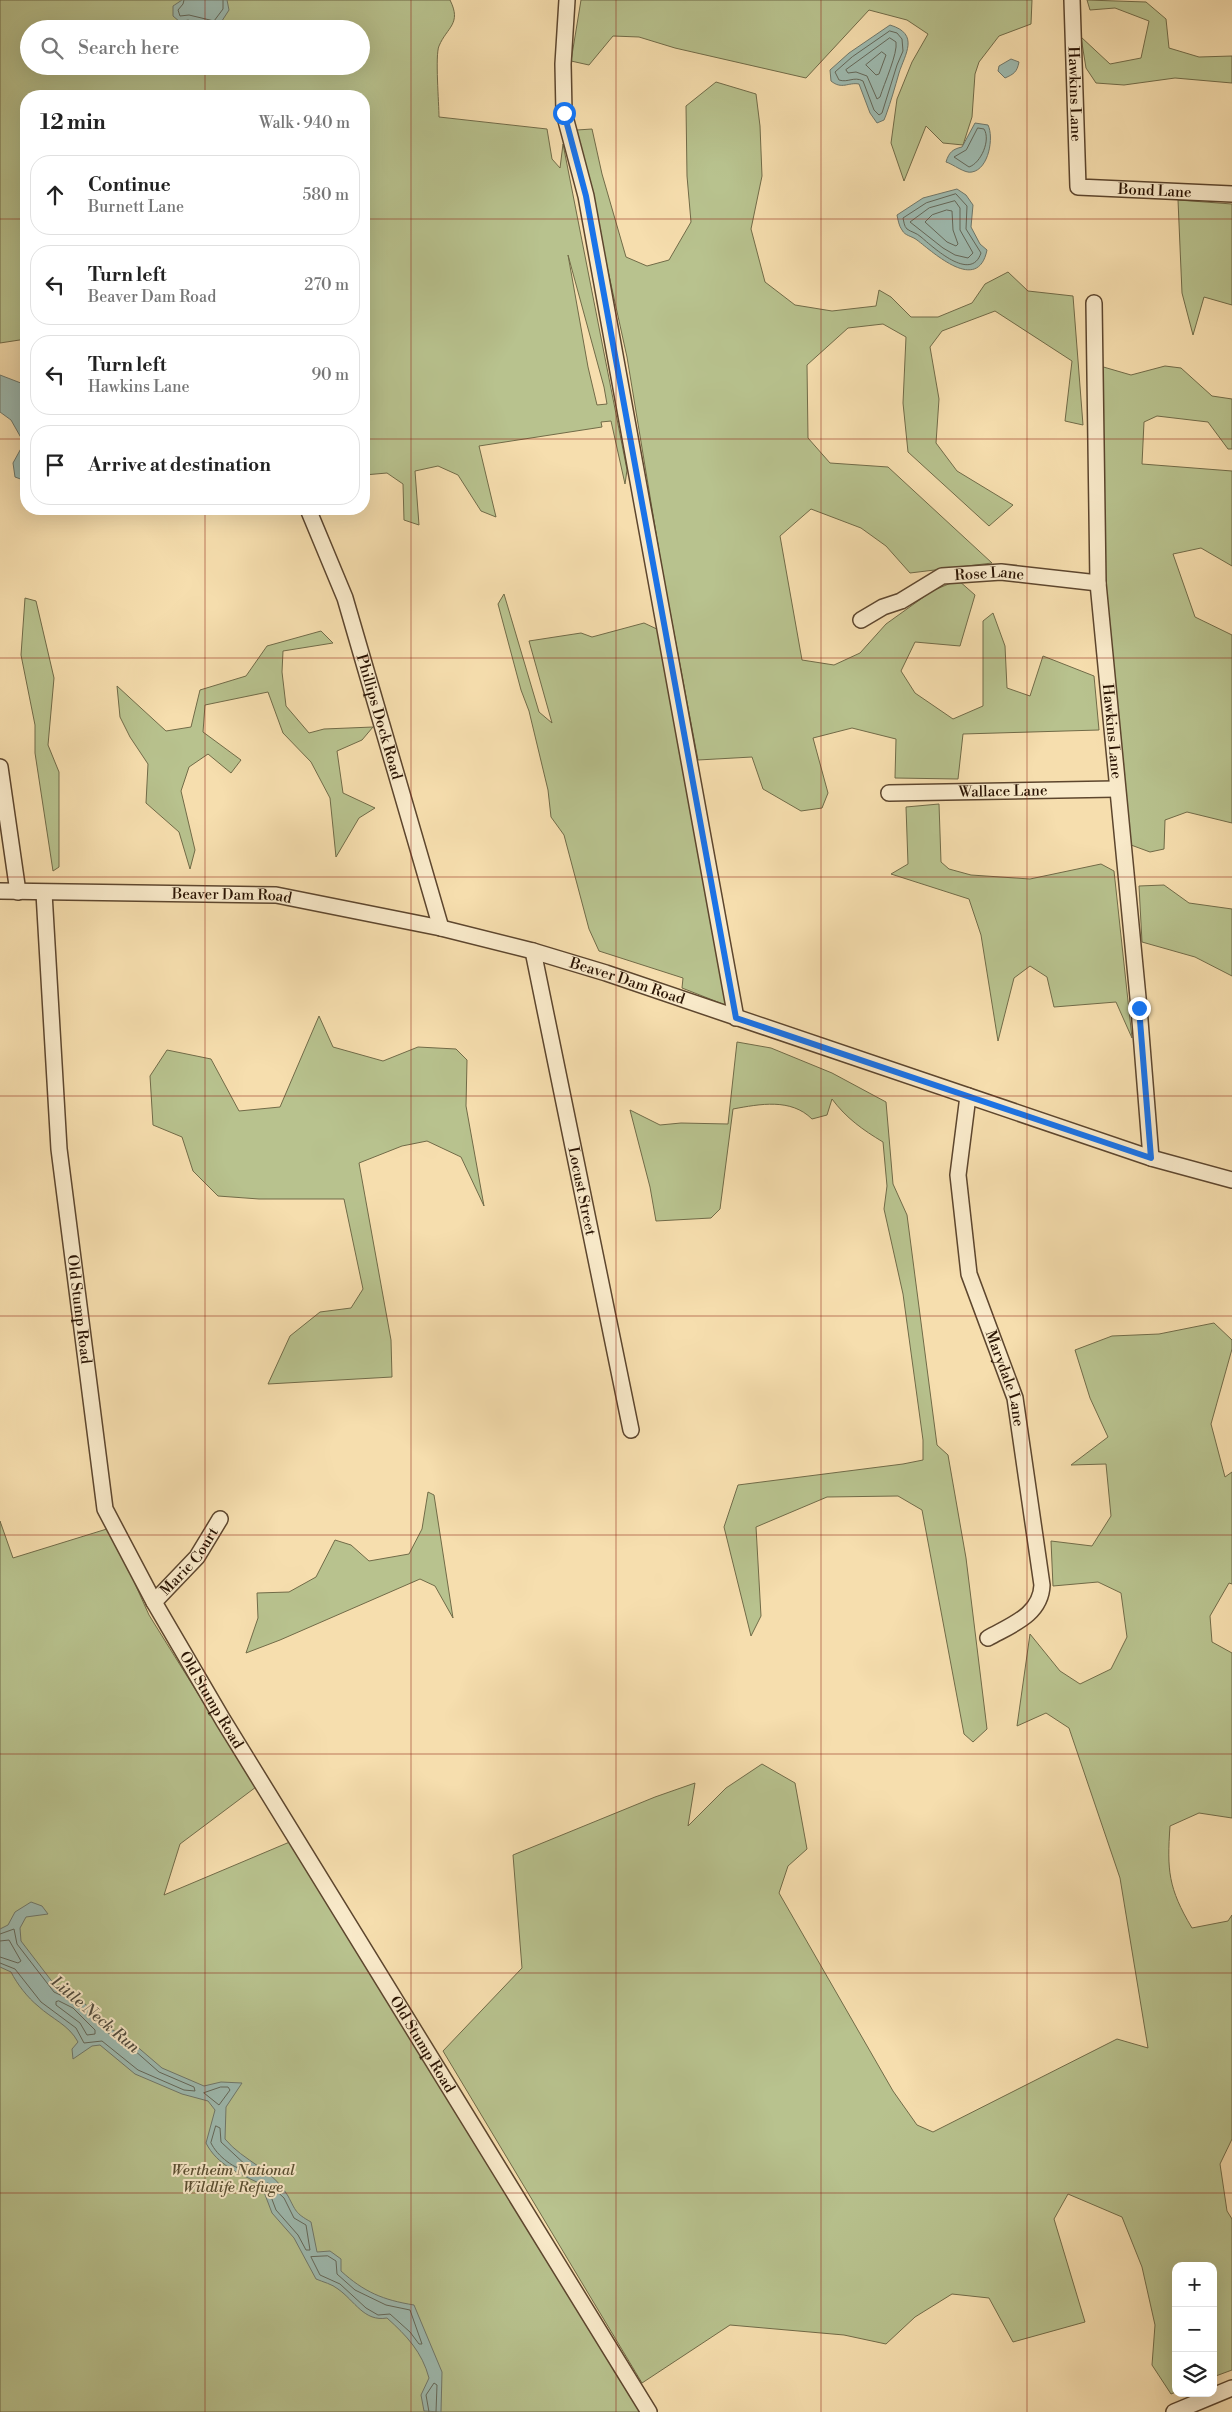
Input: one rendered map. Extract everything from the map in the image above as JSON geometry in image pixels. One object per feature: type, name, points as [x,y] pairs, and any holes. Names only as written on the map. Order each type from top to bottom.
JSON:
[{"type":"street","points":[[568,0],[563,64],[564,113],[586,196],[736,1018]]},
{"type":"street","name":"Hawkins Lane","points":[[1072,0],[1078,187]]},
{"type":"street","name":"Bond Lane","points":[[1078,187],[1232,194]]},
{"type":"street","name":"Hawkins Lane","points":[[1094,303],[1098,583],[1116,789],[1139,1008],[1151,1158]]},
{"type":"street","name":"Phillips Dock Road","points":[[310,515],[344,598],[441,928]]},
{"type":"street","name":"Rose Lane","points":[[861,620],[901,601],[942,576],[1002,572],[1098,583]]},
{"type":"street","points":[[0,767],[18,892]]},
{"type":"street","name":"Wallace Lane","points":[[889,793],[1116,789]]},
{"type":"street","name":"Beaver Dam Road","points":[[0,891],[276,895],[441,928],[533,951],[606,973],[1151,1158],[1232,1180]]},
{"type":"street","name":"Old Stump Road","points":[[44,893],[59,1149],[105,1509],[154,1602],[223,1720],[649,2412]]},
{"type":"street","name":"Locust Street","points":[[533,951],[631,1430]]},
{"type":"street","name":"Marydale Lane","points":[[968,1096],[958,1174],[969,1274],[1015,1398],[1042,1585],[1038,1604],[1030,1614],[988,1638]]},
{"type":"street","name":"Marie Court","points":[[154,1602],[197,1557],[220,1519]]},
{"type":"street","points":[[1174,2412],[1232,2388]]},
{"type":"green space","points":[[0,0],[450,0],[454,20],[438,51],[439,117],[547,129],[552,159],[560,168],[563,144],[627,470],[625,484],[611,421],[601,422],[602,427],[479,446],[496,517],[481,511],[458,475],[438,466],[415,471],[419,525],[404,520],[403,484],[387,473],[370,474],[370,90],[20,90],[20,340],[0,343]],"holes":[[[568,255],[607,404],[597,405],[588,367]]]},
{"type":"green space","points":[[581,0],[1032,0],[1031,24],[999,36],[979,62],[975,74],[972,117],[963,145],[943,143],[926,126],[904,181],[891,143],[897,99],[912,62],[928,34],[907,20],[869,10],[806,78],[675,48],[639,37],[613,36],[589,65],[571,61]]},
{"type":"green space","points":[[1087,0],[1146,2],[1166,19],[1169,48],[1199,57],[1232,56],[1232,83],[1175,78],[1124,85],[1096,83],[1086,68],[1081,37],[1110,64],[1141,58],[1149,21],[1115,8],[1090,10]]},
{"type":"green space","points":[[716,82],[756,94],[760,126],[762,176],[751,229],[765,282],[795,305],[832,311],[876,306],[879,290],[891,297],[911,317],[938,317],[972,303],[985,284],[1008,272],[1028,291],[1073,296],[1083,425],[1065,421],[1072,361],[995,311],[942,331],[930,347],[939,399],[936,443],[957,471],[1013,505],[989,526],[908,452],[903,403],[906,337],[883,324],[848,328],[807,365],[808,438],[830,463],[888,467],[992,563],[910,573],[886,546],[861,528],[811,509],[780,536],[802,660],[834,665],[860,653],[886,624],[932,591],[958,580],[975,595],[960,646],[915,642],[901,671],[915,693],[953,719],[983,706],[983,621],[993,613],[1005,646],[1007,688],[1030,696],[1043,656],[1094,676],[1099,730],[963,734],[958,779],[895,778],[896,739],[852,728],[813,738],[828,793],[822,808],[801,811],[763,789],[752,757],[698,760],[663,575],[627,357],[577,130],[592,129],[602,174],[626,257],[647,266],[669,260],[691,222],[687,176],[686,106]]},
{"type":"green space","points":[[1178,200],[1232,204],[1232,305],[1204,297],[1193,335],[1182,293]]},
{"type":"green space","points":[[1100,366],[1131,375],[1165,366],[1181,368],[1212,396],[1232,399],[1232,449],[1228,449],[1208,422],[1157,416],[1144,422],[1142,464],[1232,471],[1232,566],[1201,548],[1173,554],[1195,617],[1232,635],[1232,823],[1187,812],[1165,820],[1164,849],[1150,852],[1131,845],[1105,582]]},
{"type":"green space","points":[[504,594],[539,712],[552,723],[529,641],[581,633],[592,637],[644,623],[659,630],[728,1006],[682,988],[683,978],[599,951],[589,929],[564,835],[551,817],[548,790],[529,711],[521,690],[498,604]]},
{"type":"green space","points":[[25,598],[36,601],[54,678],[48,745],[59,772],[59,867],[53,871],[35,753],[35,725],[21,655]]},
{"type":"green space","points":[[321,631],[333,643],[283,651],[282,672],[286,706],[309,733],[324,729],[373,727],[362,740],[337,751],[343,793],[375,808],[359,818],[336,857],[330,798],[311,762],[283,733],[268,692],[205,705],[203,732],[241,760],[231,773],[208,754],[189,767],[181,791],[195,850],[190,869],[179,832],[146,803],[148,764],[130,737],[120,717],[117,686],[166,731],[191,727],[200,690],[246,676],[267,646]]},
{"type":"green space","points":[[939,804],[941,862],[949,869],[971,875],[1030,879],[1101,864],[1114,871],[1132,1038],[1116,1002],[1054,1007],[1047,977],[1030,966],[1014,978],[998,1041],[981,935],[969,899],[891,874],[908,864],[906,807]]},
{"type":"green space","points":[[1164,885],[1189,903],[1232,909],[1232,976],[1195,957],[1142,942],[1139,886]]},
{"type":"green space","points":[[319,1016],[333,1047],[383,1061],[418,1047],[456,1049],[467,1060],[466,1106],[484,1206],[461,1157],[427,1141],[402,1146],[359,1163],[391,1340],[392,1377],[268,1384],[290,1336],[320,1312],[351,1308],[363,1289],[344,1199],[259,1199],[218,1196],[193,1171],[182,1137],[153,1125],[150,1076],[167,1050],[211,1059],[239,1111],[280,1107]]},
{"type":"green space","points":[[737,1042],[771,1048],[832,1073],[886,1102],[893,1184],[907,1215],[937,1445],[948,1455],[966,1558],[987,1729],[973,1742],[964,1734],[922,1510],[898,1496],[827,1497],[756,1527],[761,1616],[751,1636],[724,1527],[738,1485],[923,1460],[923,1440],[903,1294],[884,1209],[887,1186],[883,1142],[855,1123],[832,1099],[827,1115],[812,1119],[804,1112],[785,1105],[764,1104],[733,1109],[720,1209],[711,1218],[656,1221],[650,1187],[630,1110],[660,1125],[681,1123],[728,1124]]},
{"type":"green space","points":[[1214,1323],[1232,1340],[1232,1349],[1211,1424],[1225,1477],[1232,1472],[1232,1584],[1229,1583],[1210,1616],[1212,1642],[1232,1653],[1232,1818],[1199,1813],[1170,1826],[1169,1867],[1178,1901],[1192,1928],[1228,1921],[1232,1915],[1232,2139],[1220,2164],[1227,2211],[1232,2219],[1232,2370],[1217,2376],[1217,2262],[1172,2262],[1171,2394],[1152,2365],[1155,2325],[1142,2267],[1122,2217],[1068,2194],[1054,2219],[1085,2322],[1013,2342],[989,2298],[952,2294],[915,2317],[886,2344],[844,2335],[730,2325],[642,2383],[443,2051],[522,1968],[513,1855],[655,1797],[695,1783],[688,1826],[726,1788],[762,1764],[795,1783],[807,1849],[788,1866],[779,1893],[893,2091],[917,2125],[933,2132],[1117,2039],[1148,2048],[1120,1878],[1069,1728],[1046,1713],[1017,1726],[1030,1634],[1060,1671],[1080,1684],[1111,1669],[1127,1637],[1121,1593],[1098,1582],[1053,1586],[1051,1541],[1092,1546],[1111,1516],[1106,1464],[1071,1465],[1108,1437],[1090,1398],[1075,1350],[1112,1336],[1159,1334]]},
{"type":"green space","points":[[428,1492],[434,1495],[453,1618],[435,1586],[420,1579],[246,1653],[258,1618],[257,1593],[289,1592],[316,1577],[335,1540],[351,1545],[369,1561],[409,1554],[422,1529]]},
{"type":"green space","name":"Wertheim National Wildlife Refuge","points":[[0,1521],[13,1558],[110,1528],[149,1615],[256,1787],[180,1844],[164,1895],[292,1841],[649,2412],[0,2412]]},
{"type":"water","points":[[182,0],[227,0],[229,10],[223,20],[178,20],[173,16],[173,6]]},
{"type":"water","points":[[890,25],[905,34],[908,39],[908,45],[886,115],[884,120],[877,123],[870,113],[859,84],[835,84],[831,81],[830,70],[849,53]]},
{"type":"water","points":[[1011,59],[1019,62],[1015,72],[1005,78],[998,71],[999,66]]},
{"type":"water","points":[[975,123],[988,125],[990,144],[989,152],[983,165],[978,170],[969,172],[946,162],[952,152],[962,147]]},
{"type":"water","points":[[957,189],[966,195],[973,205],[971,227],[980,244],[987,250],[982,263],[975,269],[965,270],[955,266],[905,234],[900,227],[897,215],[923,198]]},
{"type":"water","points":[[0,375],[20,383],[20,436],[11,420],[0,412]]},
{"type":"water","points":[[20,450],[20,479],[15,477],[13,463]]},
{"type":"water","points":[[31,1902],[42,1906],[48,1914],[26,1917],[20,1928],[21,1941],[57,1988],[80,1999],[111,2029],[127,2038],[162,2068],[204,2086],[221,2082],[242,2083],[226,2107],[225,2139],[240,2154],[275,2179],[288,2196],[296,2211],[311,2222],[317,2252],[330,2251],[341,2259],[341,2271],[366,2290],[383,2298],[414,2305],[442,2372],[441,2412],[424,2411],[421,2395],[429,2378],[418,2352],[401,2331],[387,2318],[372,2317],[366,2314],[336,2287],[316,2279],[294,2238],[272,2213],[261,2184],[230,2168],[211,2151],[206,2143],[215,2110],[208,2101],[182,2094],[135,2074],[100,2045],[92,2046],[73,2059],[72,2049],[78,2042],[74,2036],[30,1999],[11,1972],[0,1967],[0,1929],[8,1925],[15,1912]]},
{"type":"route","points":[[564,113],[586,196],[736,1018],[1151,1158],[1139,1008]]},
{"type":"water label","name":"Little Neck Run","points":[[96,2014]]}]
